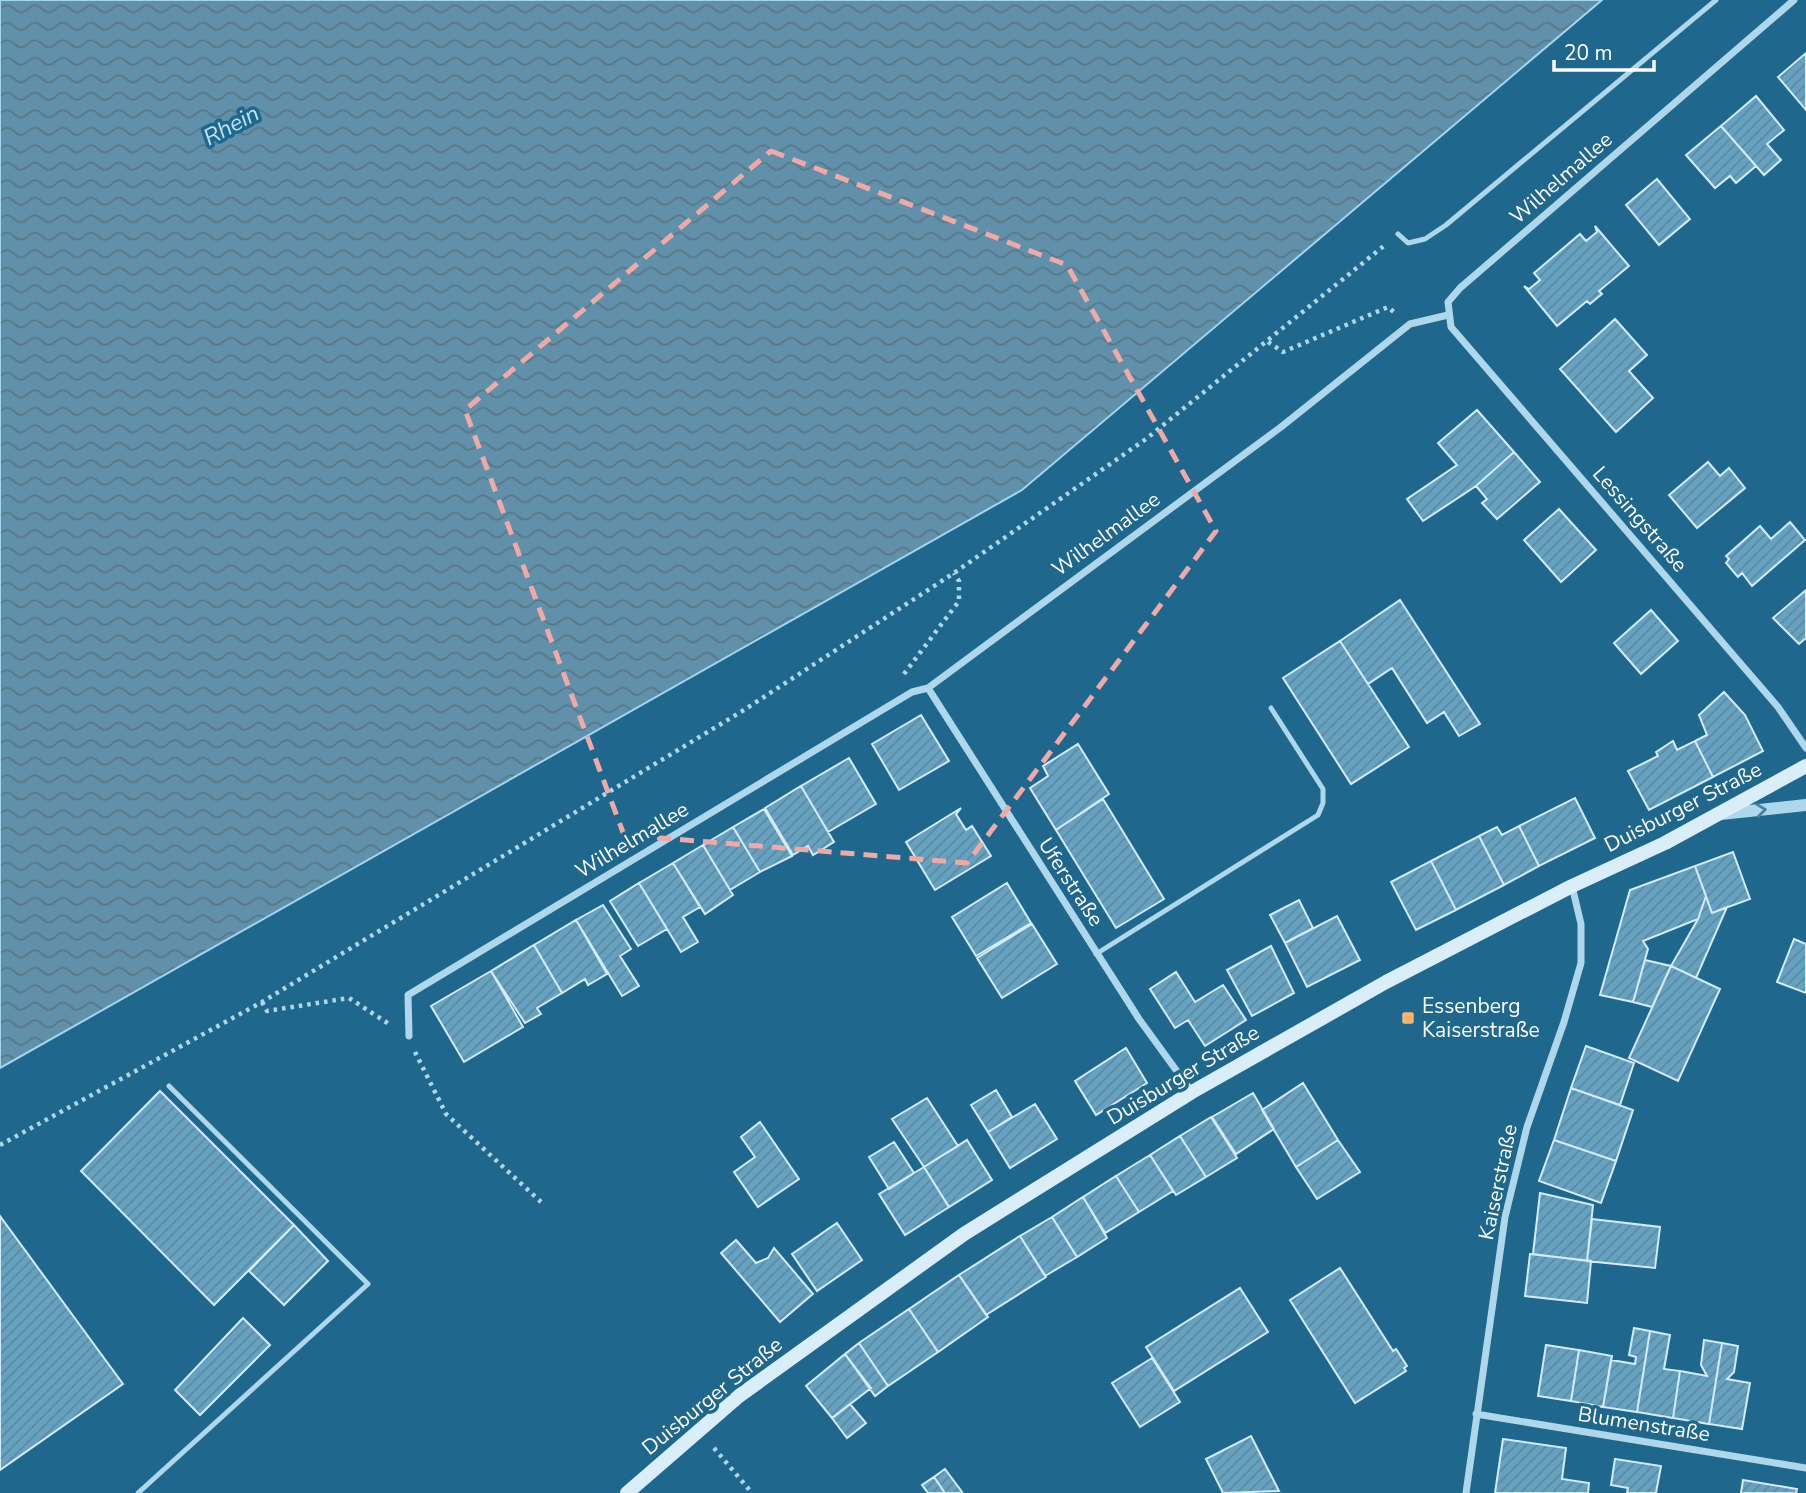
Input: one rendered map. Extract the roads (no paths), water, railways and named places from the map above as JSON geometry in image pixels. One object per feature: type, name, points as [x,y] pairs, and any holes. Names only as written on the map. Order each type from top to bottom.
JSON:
[{"type":"main road","name":"Duisburger Straße","points":[[627,1493],[738,1396],[964,1234],[1192,1092],[1386,982],[1717,815],[1806,766]]},
{"type":"street","name":"Wilhelmallee","points":[[409,1036],[408,995],[912,692],[928,688],[1281,427],[1410,324],[1448,315],[1448,302],[1460,288],[1794,0]]},
{"type":"street","name":"Lessingstraße","points":[[1448,315],[1451,327],[1778,707],[1806,748]]},
{"type":"street","name":"Uferstraße","points":[[928,688],[1097,954],[1192,1092]]},
{"type":"street","points":[[1717,815],[1806,805]]},
{"type":"street","name":"Kaiserstraße","points":[[1466,1493],[1505,1217],[1527,1127],[1564,1022],[1581,963],[1581,924],[1572,886]]},
{"type":"street","name":"Blumenstraße","points":[[1476,1414],[1806,1468]]},
{"type":"lane","points":[[1398,234],[1408,243],[1425,239],[1446,225],[1716,0]]},
{"type":"lane","points":[[1097,954],[1318,815],[1324,803],[1323,789],[1271,708]]},
{"type":"lane","points":[[138,1493],[368,1284],[169,1086]]},
{"type":"water","name":"Rhein","points":[[0,0],[1602,0],[1022,490],[0,1068]]},
{"type":"place","name":"Essenberg Kaiserstraße","points":[[1408,1018]]}]
